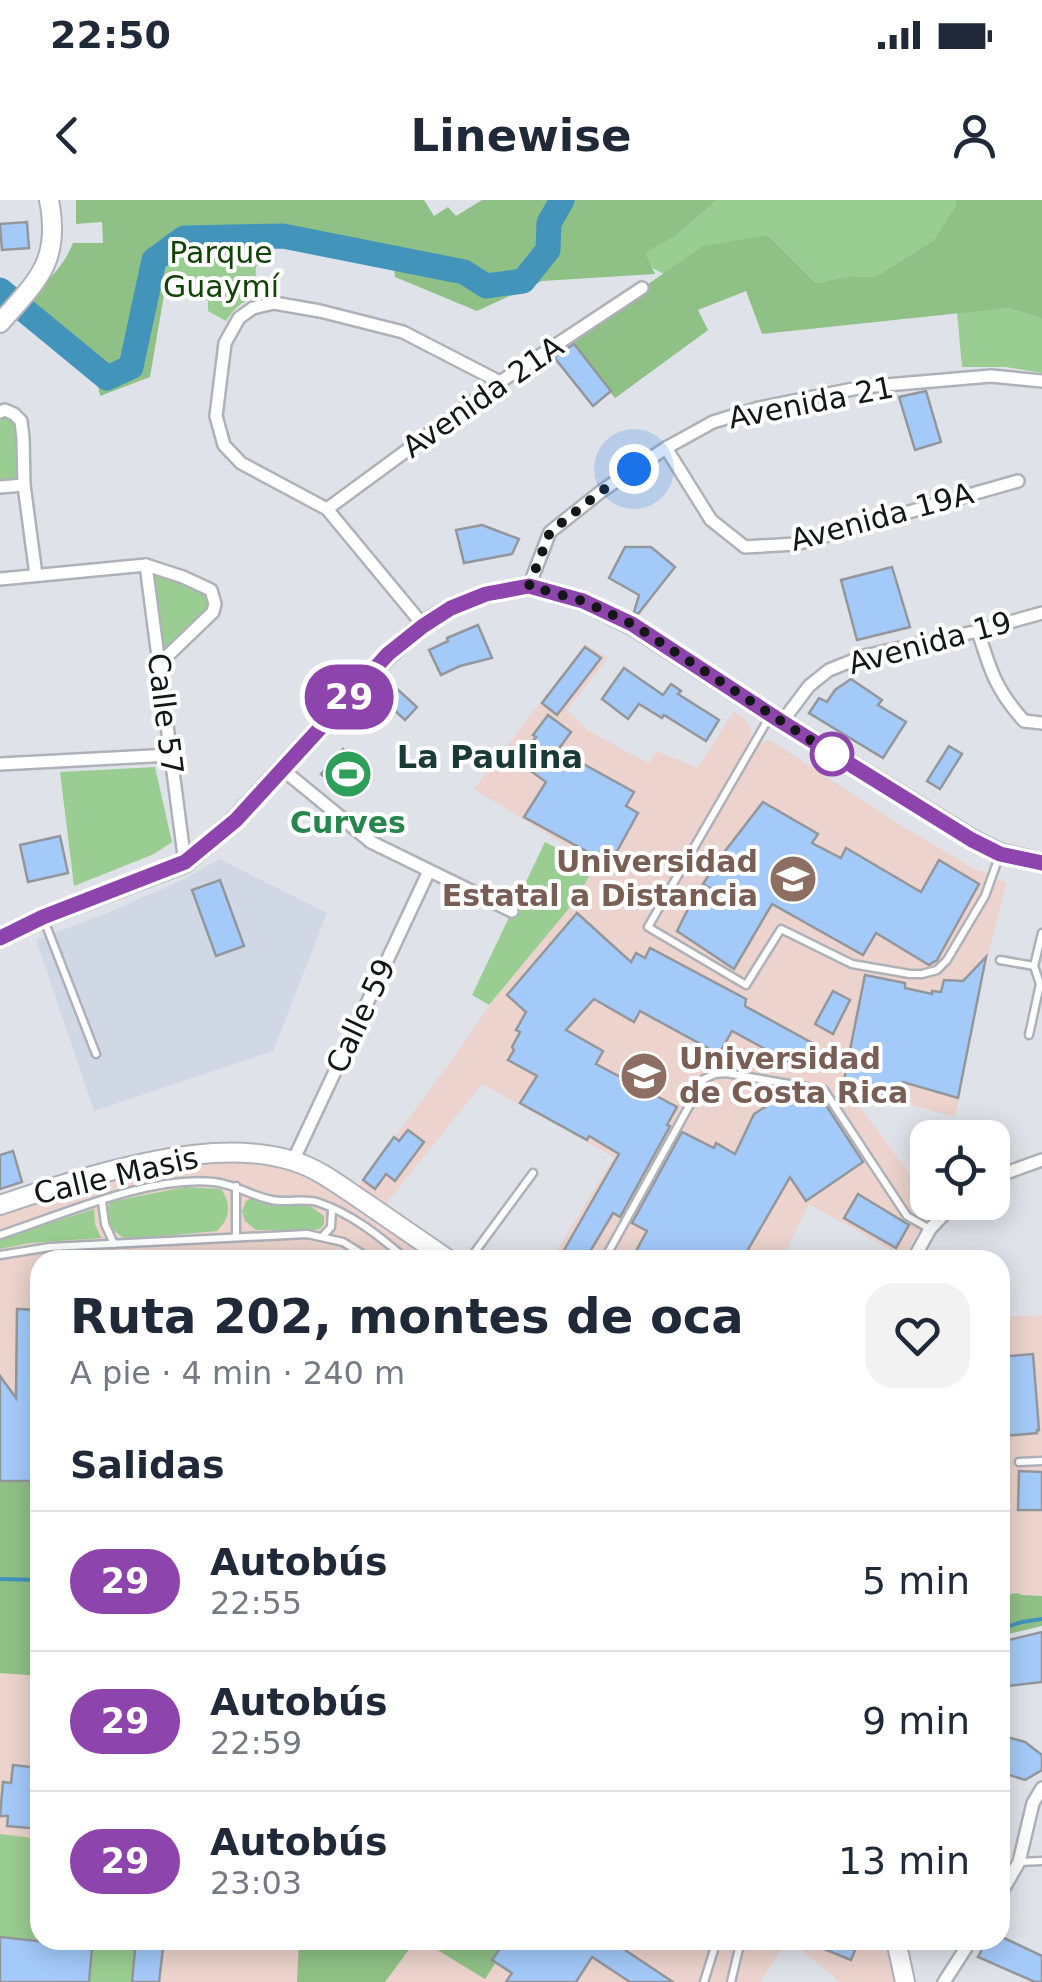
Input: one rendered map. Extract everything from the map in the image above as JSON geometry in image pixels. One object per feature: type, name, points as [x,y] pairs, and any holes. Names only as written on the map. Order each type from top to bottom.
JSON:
[{"type":"main road","points":[[0,322],[31,288],[50,256],[55,228],[50,200]]},
{"type":"main road","points":[[0,938],[43,917],[185,862],[236,820],[388,654],[451,608],[486,594],[529,586],[583,601],[632,624],[922,811],[1000,854],[1042,863]]},
{"type":"main road","name":"Calle Masis","points":[[0,1205],[146,1163],[194,1154],[252,1154],[293,1161],[337,1182],[434,1250]]},
{"type":"main road","points":[[898,1950],[905,1982]]},
{"type":"street","name":"Avenida 21A","points":[[326,509],[500,382],[642,288]]},
{"type":"street","points":[[423,626],[326,509],[241,463],[224,445],[216,416],[225,343],[238,318],[253,308],[274,303],[403,332],[500,382]]},
{"type":"street","name":"Avenida 21","points":[[529,586],[550,532],[603,490],[713,422],[759,408],[863,387],[991,376],[1042,382]]},
{"type":"street","points":[[0,412],[14,414],[24,438],[24,485],[36,575]]},
{"type":"street","name":"Avenida 19A","points":[[666,448],[711,520],[745,547],[796,544],[1018,481]]},
{"type":"street","points":[[0,487],[24,485]]},
{"type":"street","points":[[0,578],[146,564],[211,590],[214,612],[159,664]]},
{"type":"street","name":"Calle 57","points":[[146,564],[185,862]]},
{"type":"street","name":"Avenida 19","points":[[776,718],[829,670],[864,656],[1042,613]]},
{"type":"street","points":[[978,631],[992,677],[1006,701],[1024,721],[1042,722]]},
{"type":"street","points":[[0,764],[170,755]]},
{"type":"street","points":[[282,769],[371,842],[512,911]]},
{"type":"street","name":"Calle 59","points":[[293,1161],[429,871]]},
{"type":"street","points":[[1010,1172],[1042,1160]]},
{"type":"street","points":[[918,1250],[939,1220]]},
{"type":"street","points":[[1010,1878],[1019,1862],[1033,1803],[1042,1788]]},
{"type":"street","points":[[944,1982],[965,1950]]},
{"type":"lane","points":[[776,718],[648,927],[746,984],[780,929],[852,964],[922,974],[937,970],[947,960],[985,896],[1000,854]]},
{"type":"lane","points":[[43,917],[96,1054]]},
{"type":"lane","points":[[1029,1036],[1040,984],[1034,966],[1042,933]]},
{"type":"lane","points":[[1000,960],[1034,966]]},
{"type":"lane","points":[[610,1250],[704,1079],[720,1073],[824,1090],[907,1216],[930,1229]]},
{"type":"lane","points":[[476,1250],[533,1173]]},
{"type":"lane","points":[[0,1235],[132,1191],[201,1181],[236,1186],[270,1200],[314,1201],[356,1221],[394,1250]]},
{"type":"lane","points":[[236,1186],[236,1236]]},
{"type":"lane","points":[[102,1201],[105,1224],[114,1244]]},
{"type":"lane","points":[[323,1236],[331,1227],[332,1210]]},
{"type":"lane","points":[[36,1250],[307,1234],[343,1242],[356,1250]]},
{"type":"lane","points":[[0,1255],[30,1251]]},
{"type":"lane","points":[[1019,1462],[1042,1461]]},
{"type":"lane","points":[[1019,1862],[1042,1861]]},
{"type":"lane","points":[[704,1982],[714,1950]]},
{"type":"lane","points":[[731,1982],[739,1950]]},
{"type":"shaded area","points":[[585,644],[608,658],[567,710],[586,729],[630,754],[649,763],[657,751],[697,768],[734,711],[747,722],[750,736],[756,740],[770,740],[905,828],[1007,883],[984,969],[955,1117],[845,1087],[910,1174],[910,1220],[925,1220],[908,1250],[891,1250],[809,1204],[786,1250],[557,1250],[614,1157],[482,1084],[384,1206],[358,1187],[494,999],[576,900],[596,864],[474,789]]},
{"type":"shaded area","points":[[220,859],[327,913],[273,1051],[94,1111],[36,940],[182,880]]},
{"type":"shaded area","points":[[199,1161],[242,1162],[294,1170],[333,1189],[420,1250],[30,1250],[30,1950],[781,1950],[760,1982],[0,1982],[0,1215],[147,1168]]},
{"type":"shaded area","points":[[1042,1315],[1042,1619],[1022,1622],[1010,1593],[1010,1317]]},
{"type":"shaded area","points":[[802,1950],[888,1950],[896,1982],[840,1982]]},
{"type":"green space","points":[[76,200],[424,200],[434,216],[448,207],[456,216],[482,200],[717,200],[676,236],[645,253],[655,274],[542,281],[477,311],[395,277],[393,258],[283,236],[184,238],[155,260],[167,277],[150,377],[100,396],[97,380],[11,310],[55,273],[73,243],[103,243],[102,222],[76,224]]},
{"type":"green space","points":[[717,200],[955,200],[958,204],[934,240],[875,277],[850,276],[816,283],[768,235],[665,273],[708,330],[615,398],[569,339],[664,274],[652,268],[644,253],[676,236]]},
{"type":"green space","points":[[955,200],[1042,200],[1042,319],[1008,308],[762,334],[746,291],[698,310],[708,330],[615,398],[569,339],[703,246],[768,235],[816,283],[850,276],[875,277],[934,240],[957,204]]},
{"type":"green space","name":"Parque Guaymí","points":[[264,237],[263,265],[256,266],[255,298],[238,306],[226,321],[208,311],[208,301],[167,277],[154,260],[184,238]]},
{"type":"green space","points":[[1008,308],[1042,319],[1042,373],[1005,367],[962,367],[957,312]]},
{"type":"green space","points":[[0,412],[21,421],[24,485],[0,487]]},
{"type":"green space","points":[[146,565],[200,583],[215,604],[159,664]]},
{"type":"green space","points":[[155,767],[172,842],[154,854],[74,886],[60,772]]},
{"type":"green space","points":[[545,842],[594,867],[576,900],[489,1005],[472,995]]},
{"type":"green space","points":[[185,1187],[221,1189],[228,1211],[217,1231],[128,1239],[110,1225],[110,1202]]},
{"type":"green space","points":[[254,1197],[276,1206],[310,1206],[324,1216],[324,1224],[313,1230],[256,1230],[245,1221],[242,1211],[246,1201]]},
{"type":"green space","points":[[94,1209],[101,1238],[0,1249],[0,1239]]},
{"type":"green space","points":[[0,1481],[30,1481],[30,1675],[0,1673]]},
{"type":"green space","points":[[1010,1594],[1042,1596],[1042,1626],[1010,1634]]},
{"type":"green space","points":[[0,1834],[30,1838],[30,1940],[0,1937]]},
{"type":"green space","points":[[91,1950],[135,1950],[132,1982],[89,1982]]},
{"type":"green space","points":[[299,1950],[409,1950],[385,1982],[297,1982]]},
{"type":"green space","points":[[437,1950],[499,1950],[485,1979]]},
{"type":"building","points":[[27,222],[29,248],[2,250],[0,224]]},
{"type":"building","points":[[574,344],[611,391],[593,406],[554,357]]},
{"type":"building","points":[[926,391],[941,442],[915,450],[899,397]]},
{"type":"building","points":[[482,525],[519,539],[512,554],[464,563],[456,530]]},
{"type":"building","points":[[625,547],[651,547],[675,567],[638,614],[634,612],[639,595],[609,578]]},
{"type":"building","points":[[892,567],[910,627],[857,640],[841,580]]},
{"type":"building","points":[[478,625],[492,658],[441,675],[429,650]]},
{"type":"building","points":[[585,647],[601,658],[557,715],[542,703]]},
{"type":"building","points":[[624,668],[663,695],[671,684],[681,691],[678,694],[719,720],[706,741],[639,704],[628,719],[602,699]]},
{"type":"building","points":[[384,677],[417,707],[405,720],[372,690]]},
{"type":"building","points":[[851,679],[882,700],[878,705],[906,722],[883,758],[809,713],[819,698],[827,702],[835,690]]},
{"type":"building","points":[[548,715],[571,732],[558,750],[634,792],[626,806],[638,813],[610,864],[524,817],[546,782],[517,761]]},
{"type":"building","points":[[949,746],[962,754],[940,789],[927,781]]},
{"type":"building","points":[[343,749],[363,766],[342,791],[321,774]]},
{"type":"building","points":[[763,802],[818,834],[812,843],[841,858],[846,848],[921,892],[939,860],[979,884],[937,960],[929,965],[876,933],[863,955],[772,904],[734,969],[677,931],[688,909],[706,906],[715,891],[703,884]]},
{"type":"building","points":[[60,836],[68,873],[28,882],[20,845]]},
{"type":"building","points":[[220,880],[244,946],[216,956],[192,890]]},
{"type":"building","points":[[577,913],[631,962],[636,953],[645,958],[650,948],[746,999],[745,1006],[814,1044],[800,1068],[732,1031],[719,1054],[640,1011],[634,1022],[594,999],[566,1030],[603,1051],[596,1064],[677,1107],[620,1217],[613,1213],[591,1250],[564,1250],[619,1154],[520,1103],[537,1076],[508,1060],[520,1032],[516,1030],[526,1012],[507,995]]},
{"type":"building","points":[[986,957],[958,1098],[903,1082],[898,1101],[843,1085],[865,975],[905,983],[905,988],[932,994],[941,992],[944,980],[963,981]]},
{"type":"building","points":[[833,991],[850,1000],[833,1034],[815,1024]]},
{"type":"building","points":[[787,1093],[795,1105],[813,1095],[820,1096],[863,1162],[806,1201],[790,1177],[748,1250],[637,1250],[647,1231],[632,1223],[682,1132],[735,1154],[754,1114]]},
{"type":"building","points":[[408,1130],[424,1142],[395,1181],[386,1174],[375,1189],[363,1180],[394,1137],[399,1141]]},
{"type":"building","points":[[13,1151],[22,1182],[0,1189],[0,1155]]},
{"type":"building","points":[[858,1194],[909,1225],[896,1248],[844,1218]]},
{"type":"building","points":[[17,1309],[30,1310],[30,1481],[0,1481],[0,1376],[16,1398]]},
{"type":"building","points":[[1033,1354],[1037,1433],[1010,1435],[1010,1356]]},
{"type":"building","points":[[1019,1471],[1042,1472],[1042,1510],[1018,1510]]},
{"type":"building","points":[[1042,1632],[1042,1682],[1010,1686],[1010,1640]]},
{"type":"building","points":[[1010,1738],[1025,1742],[1042,1755],[1042,1770],[1025,1780],[1010,1775]]},
{"type":"building","points":[[13,1765],[30,1767],[30,1828],[7,1826],[8,1816],[0,1816],[3,1782],[11,1783]]},
{"type":"building","points":[[0,1937],[30,1940],[30,1950],[92,1950],[89,1982],[0,1982]]},
{"type":"building","points":[[1010,1941],[1042,1956],[1042,1982],[1035,1982],[978,1957],[982,1950],[1010,1950]]},
{"type":"building","points":[[135,1950],[163,1950],[159,1982],[132,1982]]},
{"type":"building","points":[[499,1950],[625,1950],[673,1982],[630,1982],[592,1957],[576,1982],[506,1982],[512,1973],[492,1960]]},
{"type":"building","points":[[826,1950],[855,1950],[851,1960]]},
{"type":"waterway","points":[[0,290],[107,378],[131,367],[154,260],[184,238],[283,236],[464,272],[486,286],[523,281],[548,250],[549,223],[562,200]]},
{"type":"waterway","points":[[0,1579],[30,1580]]},
{"type":"waterway","points":[[1010,1626],[1042,1619]]},
{"type":"bus line","name":"29","points":[[0,938],[43,917],[185,862],[236,820],[388,654],[451,608],[486,594],[529,586],[583,601],[632,624],[922,811],[1000,854],[1042,863]]},
{"type":"place","name":"Curves","points":[[348,774]]},
{"type":"place","name":"Universidad Estatal a Distancia","points":[[793,879]]},
{"type":"place","name":"Universidad de Costa Rica","points":[[644,1076]]},
{"type":"district","name":"La Paulina","points":[[490,757]]},
{"type":"route","points":[[634,469],[550,532],[529,586],[583,601],[632,624],[838,758],[832,754]]}]
